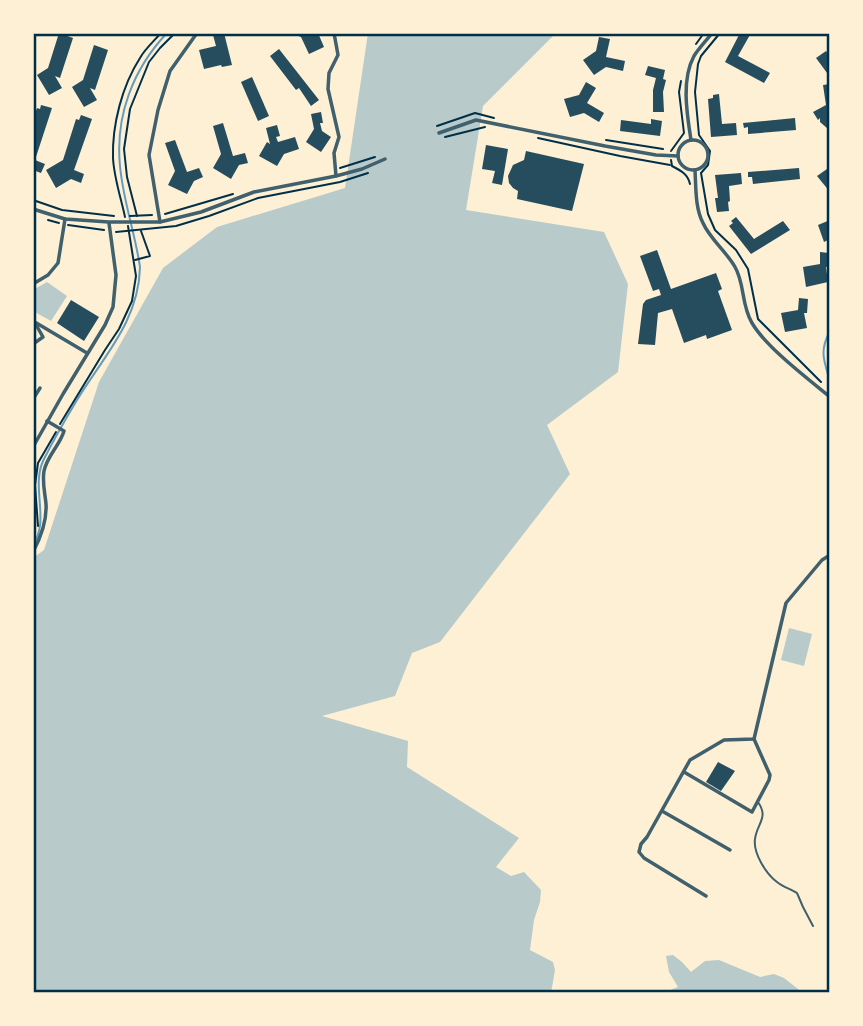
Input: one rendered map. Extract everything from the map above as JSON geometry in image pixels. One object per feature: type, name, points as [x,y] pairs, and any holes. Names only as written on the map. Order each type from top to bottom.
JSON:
[{"type":"street","points":[[160,222],[149,155],[158,110],[170,71],[197,33]]},
{"type":"street","points":[[334,33],[338,55],[329,74],[328,89],[339,137],[334,153],[336,176]]},
{"type":"street","points":[[691,140],[687,97],[689,74],[694,56],[712,33]]},
{"type":"street","points":[[439,133],[476,120],[605,146],[678,156]]},
{"type":"street","points":[[691,140],[702,142],[708,150],[705,165],[695,170],[681,166],[678,156],[683,144],[691,140]]},
{"type":"street","points":[[33,209],[65,219],[153,223],[201,212],[254,192],[362,169],[385,159]]},
{"type":"street","points":[[695,170],[698,205],[703,224],[741,278],[745,309],[752,324],[770,345],[830,397]]},
{"type":"street","points":[[33,284],[48,275],[58,263],[65,219]]},
{"type":"street","points":[[33,447],[105,326],[113,307],[116,268],[113,220]]},
{"type":"street","points":[[34,321],[87,353]]},
{"type":"street","points":[[33,344],[43,337],[34,321]]},
{"type":"street","points":[[33,399],[40,388]]},
{"type":"street","points":[[33,552],[46,519],[44,468],[64,431],[47,421]]},
{"type":"street","points":[[684,772],[752,812],[770,775],[754,739],[786,603],[822,560],[830,555]]},
{"type":"street","points":[[706,896],[644,858],[639,852],[641,845],[690,760],[724,740],[754,739]]},
{"type":"street","points":[[662,811],[730,850]]},
{"type":"lane","points":[[757,802],[763,810],[763,817],[755,848],[775,881],[797,893],[813,926]]},
{"type":"path","points":[[36,533],[38,463],[119,329],[132,301],[136,276],[113,160],[113,137],[128,82],[140,57],[161,33]]},
{"type":"path","points":[[134,260],[150,256],[127,177],[124,149],[130,109],[149,62],[175,33]]},
{"type":"path","points":[[694,46],[704,33]]},
{"type":"path","points":[[720,33],[701,56],[695,92],[699,135],[710,151],[708,165],[701,173],[708,214],[715,230],[736,250],[748,269],[758,319],[821,382]]},
{"type":"path","points":[[672,166],[671,151],[684,133],[679,92],[683,73]]},
{"type":"path","points":[[445,137],[486,127]]},
{"type":"path","points":[[534,138],[672,166],[683,172],[689,180],[691,190]]},
{"type":"path","points":[[116,232],[176,226],[258,198],[340,182],[371,171]]},
{"type":"path","points":[[33,200],[62,210],[113,220]]},
{"type":"shaded area","points":[[368,33],[556,33],[483,106],[466,210],[604,232],[628,284],[618,372],[547,425],[570,474],[440,642],[412,653],[395,696],[322,716],[408,741],[407,767],[519,838],[496,867],[511,876],[524,872],[541,890],[530,950],[553,962],[555,970],[551,993],[33,993],[33,711],[36,711],[33,706],[33,558],[44,550],[99,382],[163,268],[217,227],[345,188]]},
{"type":"shaded area","points":[[47,282],[67,296],[51,321],[33,311],[33,290]]},
{"type":"shaded area","points":[[789,628],[812,634],[804,666],[781,660]]},
{"type":"shaded area","points":[[673,955],[691,972],[705,961],[719,960],[760,977],[774,974],[784,978],[803,993],[663,993],[678,987],[669,972],[666,956]]},
{"type":"building","points":[[59,33],[73,38],[60,78],[55,76],[62,88],[49,95],[37,75],[48,68]]},
{"type":"building","points":[[224,33],[232,65],[204,69],[199,50],[216,46],[213,35]]},
{"type":"building","points":[[290,33],[318,33],[324,47],[309,54],[301,37]]},
{"type":"building","points":[[740,33],[751,33],[738,56],[770,73],[764,83],[725,62]]},
{"type":"building","points":[[599,37],[610,39],[606,57],[625,61],[623,71],[606,67],[594,75],[583,60],[596,51]]},
{"type":"building","points":[[94,45],[108,50],[95,90],[90,88],[97,100],[84,107],[72,87],[83,80]]},
{"type":"building","points":[[279,49],[319,100],[311,106],[299,88],[296,90],[270,56]]},
{"type":"building","points":[[826,51],[830,57],[830,77],[816,58]]},
{"type":"building","points":[[648,66],[665,70],[664,112],[653,112],[656,78],[645,75]]},
{"type":"building","points":[[252,77],[269,116],[258,121],[241,82]]},
{"type":"building","points":[[586,82],[596,88],[587,103],[604,113],[599,122],[584,113],[570,117],[564,99],[579,95]]},
{"type":"building","points":[[830,84],[828,129],[813,112],[826,105],[823,85]]},
{"type":"building","points":[[719,94],[722,124],[736,123],[737,135],[711,137],[708,99]]},
{"type":"building","points":[[41,105],[52,108],[35,160],[45,164],[41,173],[33,170],[33,119]]},
{"type":"building","points":[[321,112],[322,131],[331,137],[321,152],[306,142],[314,129],[311,114]]},
{"type":"building","points":[[81,115],[92,119],[74,170],[84,174],[81,183],[71,179],[56,188],[46,170],[63,160],[76,119],[79,120]]},
{"type":"building","points":[[795,118],[796,130],[748,134],[748,127],[744,128],[743,123]]},
{"type":"building","points":[[651,119],[662,121],[660,136],[620,131],[621,120],[651,124]]},
{"type":"building","points":[[223,123],[233,156],[245,153],[248,163],[239,165],[231,179],[213,168],[221,154],[213,126]]},
{"type":"building","points":[[277,125],[280,136],[276,137],[278,142],[295,137],[299,149],[284,154],[277,166],[259,156],[267,142],[270,144],[266,128]]},
{"type":"building","points":[[175,140],[187,172],[199,168],[203,177],[194,181],[187,194],[168,185],[175,171],[165,143]]},
{"type":"building","points":[[486,145],[508,149],[502,185],[492,183],[495,171],[482,169]]},
{"type":"building","points":[[526,151],[584,164],[572,211],[517,199],[518,191],[509,183],[508,176],[513,165],[524,160]]},
{"type":"building","points":[[799,168],[800,179],[753,184],[752,177],[748,177],[748,172]]},
{"type":"building","points":[[827,169],[830,173],[830,192],[817,176]]},
{"type":"building","points":[[741,173],[742,184],[729,186],[729,211],[717,212],[715,175]]},
{"type":"building","points":[[736,217],[754,239],[783,221],[790,230],[751,254],[729,226]]},
{"type":"building","points":[[830,220],[830,239],[824,242],[818,225]]},
{"type":"building","points":[[657,250],[671,289],[716,273],[722,289],[718,291],[732,330],[707,339],[706,335],[684,343],[672,309],[658,313],[655,345],[638,344],[643,304],[646,300],[661,295],[659,289],[653,291],[640,256]]},
{"type":"building","points":[[820,252],[829,253],[829,267],[826,267],[828,282],[806,287],[803,267],[820,264]]},
{"type":"building","points":[[799,298],[808,299],[807,313],[804,313],[807,328],[785,332],[781,313],[798,310]]},
{"type":"building","points":[[71,300],[99,317],[84,341],[57,323]]},
{"type":"building","points":[[718,762],[735,771],[721,791],[706,782]]},
{"type":"waterway","points":[[33,545],[40,525],[39,482],[43,461],[77,400],[118,338],[133,305],[138,286],[140,267],[120,166],[120,129],[136,78],[167,33]]},
{"type":"waterway","points":[[830,331],[824,350],[824,362],[830,381]]}]
